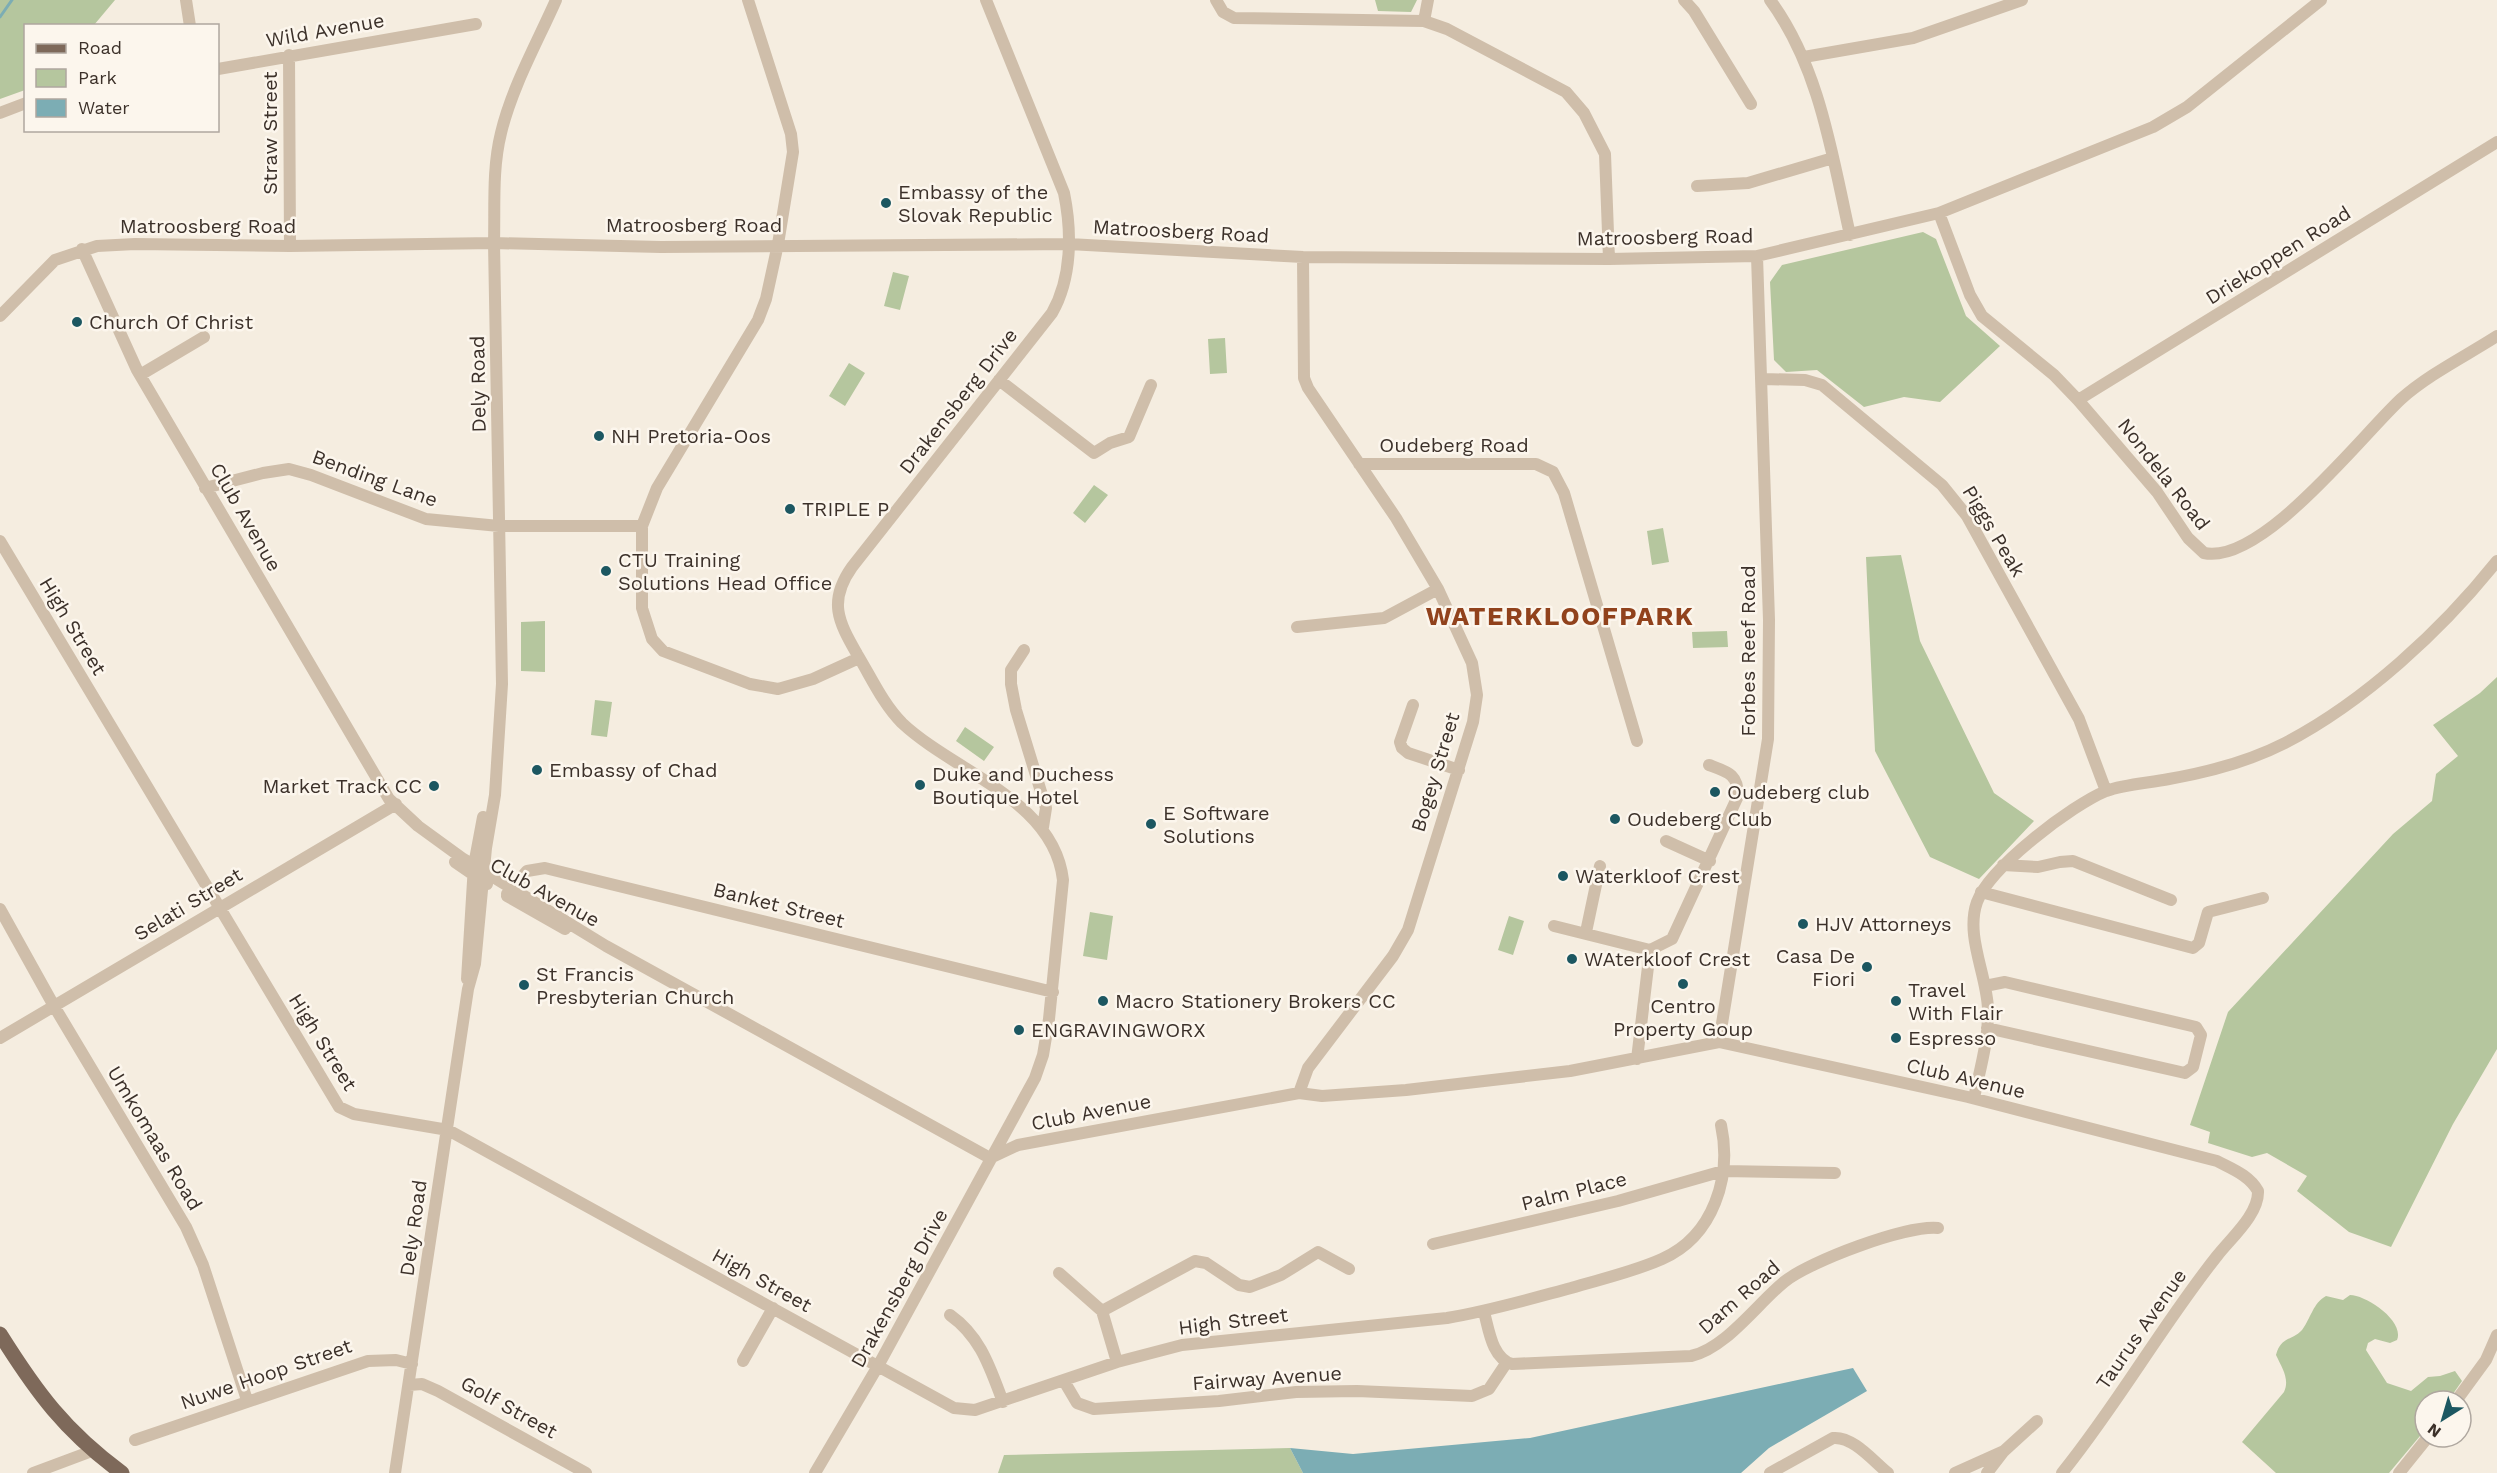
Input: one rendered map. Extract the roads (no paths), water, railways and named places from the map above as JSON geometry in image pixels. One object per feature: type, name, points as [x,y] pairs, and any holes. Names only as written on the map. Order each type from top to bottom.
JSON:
[{"type":"main road","points":[[0,1334],[37,1393],[70,1431],[122,1473]]},
{"type":"street","points":[[186,0],[190,24]]},
{"type":"street","name":"Dely Road","points":[[395,1473],[468,989],[475,964],[479,873],[488,797],[494,779],[502,684],[494,189],[500,135],[512,99],[556,0]]},
{"type":"street","points":[[748,0],[791,134],[791,170],[778,244],[759,320],[657,488],[642,526],[643,618],[652,639],[663,651],[750,684],[778,689],[813,679],[860,658]]},
{"type":"street","name":"Drakensberg Drive","points":[[815,1473],[878,1366],[1040,1066],[1053,992],[1063,879],[1057,853],[1043,827],[1019,806],[903,724],[894,714],[840,622],[839,592],[843,580],[1059,301],[1064,288],[1069,244],[1068,213],[1064,193],[986,0]]},
{"type":"street","points":[[1216,0],[1223,12],[1234,18],[1424,21],[1448,29],[1550,83],[1575,100],[1601,142],[1607,160],[1609,259]]},
{"type":"street","points":[[1424,21],[1428,0]]},
{"type":"street","points":[[1684,0],[1694,10],[1751,104]]},
{"type":"street","points":[[1770,0],[1804,57],[1833,159],[1850,235]]},
{"type":"street","points":[[1804,57],[1913,38],[2022,0]]},
{"type":"street","name":"Matroosberg Road","points":[[0,316],[49,265],[82,249],[135,244],[290,246],[494,243],[661,247],[778,244],[1069,244],[1303,257],[1609,259],[1757,256],[1939,213],[2168,119],[2231,74],[2322,0]]},
{"type":"street","name":"Wild Avenue","points":[[219,69],[476,24]]},
{"type":"street","name":"Straw Street","points":[[289,55],[290,246]]},
{"type":"street","points":[[0,113],[24,104]]},
{"type":"street","name":"Driekoppen Road","points":[[2079,400],[2497,142]]},
{"type":"street","points":[[1696,186],[1748,183],[1833,159]]},
{"type":"street","name":"Nondela Road","points":[[1939,213],[1970,294],[1982,316],[2054,375],[2079,400],[2157,492],[2188,538],[2204,553],[2214,555],[2225,553],[2256,537],[2292,510],[2328,477],[2407,394],[2497,336]]},
{"type":"street","name":"Club Avenue","points":[[82,249],[140,375],[205,488],[392,804],[424,841],[479,873],[545,919],[606,946],[990,1158],[1018,1145],[1299,1093],[1322,1096],[1406,1090],[1570,1071],[1719,1042],[1974,1098],[2217,1161],[2243,1174],[2255,1186],[2259,1196],[2255,1209]]},
{"type":"street","name":"Forbes Reef Road","points":[[1719,1042],[1768,739],[1770,675],[1763,379],[1757,256]]},
{"type":"street","name":"Bogey Street","points":[[1299,1093],[1308,1068],[1393,956],[1405,935],[1473,722],[1476,680],[1464,641],[1438,589],[1396,518],[1304,378],[1303,257]]},
{"type":"street","points":[[140,375],[204,337]]},
{"type":"street","name":"Piggs Peak","points":[[1763,379],[1806,380],[1822,385],[1872,424],[1951,494],[1967,516],[2079,719],[2106,791]]},
{"type":"street","points":[[999,380],[1094,453],[1105,445],[1129,436],[1151,385]]},
{"type":"street","name":"Oudeberg Road","points":[[1359,464],[1536,464],[1553,472],[1564,493],[1636,741]]},
{"type":"street","name":"Bending Lane","points":[[205,488],[263,473],[289,469],[426,519],[500,526],[642,526]]},
{"type":"street","name":"High Street","points":[[0,541],[339,1107],[354,1114],[448,1130],[961,1410],[970,1411],[1003,1402],[1118,1362],[1182,1346],[1447,1318],[1484,1312],[1627,1272],[1671,1254],[1707,1220],[1720,1191],[1724,1171],[1726,1147],[1721,1125]]},
{"type":"street","points":[[1974,1098],[1988,1028],[1985,986],[1974,927],[1975,910],[1981,892],[2003,865],[2042,834],[2106,791],[2226,768],[2285,743],[2340,710],[2445,622],[2497,561]]},
{"type":"street","points":[[1296,627],[1384,618],[1438,589]]},
{"type":"street","points":[[1024,650],[1011,670],[1011,684],[1016,710],[1046,808],[1043,827]]},
{"type":"street","points":[[1413,705],[1400,742],[1402,748],[1408,753],[1459,770]]},
{"type":"street","points":[[1554,926],[1586,932],[1650,950],[1672,939],[1710,861],[1738,796],[1738,784],[1732,774],[1709,765]]},
{"type":"street","name":"Selati Street","points":[[0,1038],[392,804]]},
{"type":"street","points":[[1666,841],[1710,861]]},
{"type":"street","points":[[2003,865],[2038,867],[2073,861],[2171,900]]},
{"type":"street","points":[[1586,932],[1600,866]]},
{"type":"street","name":"Banket Street","points":[[508,892],[527,871],[545,868],[1053,992]]},
{"type":"street","points":[[1981,892],[2193,948],[2199,943],[2208,912],[2263,898]]},
{"type":"street","name":"Umkomaas Road","points":[[0,909],[54,1006],[193,1241],[248,1400]]},
{"type":"street","points":[[1637,1059],[1650,950]]},
{"type":"street","points":[[1985,986],[2005,981],[2196,1027],[2201,1035],[2193,1067],[2186,1073],[1988,1028]]},
{"type":"street","points":[[1011,1119],[1018,1145]]},
{"type":"street","name":"Palm Place","points":[[1433,1244],[1618,1201],[1724,1171],[1835,1173]]},
{"type":"street","name":"Taurus Avenue","points":[[2062,1473],[2092,1436],[2195,1283],[2255,1209]]},
{"type":"street","name":"Dam Road","points":[[1507,1362],[1522,1366],[1700,1354],[1715,1346],[1783,1283],[1800,1271],[1920,1227],[1938,1228]]},
{"type":"street","points":[[1102,1311],[1195,1261],[1206,1263],[1245,1287],[1256,1286],[1281,1275],[1317,1252],[1349,1269]]},
{"type":"street","points":[[1059,1274],[1102,1311],[1118,1362]]},
{"type":"street","points":[[743,1361],[773,1308]]},
{"type":"street","points":[[1484,1312],[1496,1350],[1507,1362]]},
{"type":"street","points":[[950,1315],[968,1329],[981,1347],[1003,1402]]},
{"type":"street","points":[[2465,1389],[2486,1360],[2497,1335]]},
{"type":"street","name":"Nuwe Hoop Street","points":[[135,1440],[368,1361],[396,1360],[412,1364]]},
{"type":"street","name":"Fairway Avenue","points":[[1064,1381],[1077,1402],[1094,1409],[1219,1401],[1296,1392],[1357,1391],[1456,1397],[1472,1396],[1488,1389],[1507,1362]]},
{"type":"street","name":"Golf Street","points":[[410,1385],[422,1384],[438,1390],[586,1473]]},
{"type":"street","points":[[1987,1473],[2004,1451],[2037,1420]]},
{"type":"street","points":[[1770,1473],[1833,1438],[1841,1437],[1888,1473]]},
{"type":"street","points":[[2399,1473],[2418,1449]]},
{"type":"street","points":[[33,1473],[92,1451]]},
{"type":"street","points":[[1955,1473],[2004,1451]]},
{"type":"water","points":[[1853,1368],[1867,1391],[1769,1448],[1741,1473],[1303,1473],[1290,1448],[1353,1454],[1530,1438]]},
{"type":"waterway","points":[[0,17],[12,0]]},
{"type":"place","name":"Embassy of the Slovak Republic","points":[[886,203]]},
{"type":"place","name":"Church Of Christ","points":[[77,322]]},
{"type":"place","name":"NH Pretoria-Oos","points":[[599,436]]},
{"type":"place","name":"TRIPLE P","points":[[790,509]]},
{"type":"place","name":"CTU Training Solutions Head Office","points":[[606,571]]},
{"type":"place","name":"Embassy of Chad","points":[[537,770]]},
{"type":"place","name":"Duke and Duchess Boutique Hotel","points":[[920,785]]},
{"type":"place","name":"Market Track CC","points":[[434,786]]},
{"type":"place","name":"Oudeberg club","points":[[1715,792]]},
{"type":"place","name":"Oudeberg Club","points":[[1615,819]]},
{"type":"place","name":"E Software Solutions","points":[[1151,824]]},
{"type":"place","name":"Waterkloof Crest","points":[[1563,876]]},
{"type":"place","name":"HJV Attorneys","points":[[1803,924]]},
{"type":"place","name":"WAterkloof Crest","points":[[1572,959]]},
{"type":"place","name":"Casa De Fiori","points":[[1867,967]]},
{"type":"place","name":"Centro Property Goup","points":[[1683,984]]},
{"type":"place","name":"St Francis Presbyterian Church","points":[[524,985]]},
{"type":"place","name":"Macro Stationery Brokers CC","points":[[1103,1001]]},
{"type":"place","name":"Travel With Flair","points":[[1896,1001]]},
{"type":"place","name":"ENGRAVINGWORX","points":[[1019,1030]]},
{"type":"place","name":"Espresso","points":[[1896,1038]]},
{"type":"district","name":"WATERKLOOFPARK","points":[[1560,616]]}]
